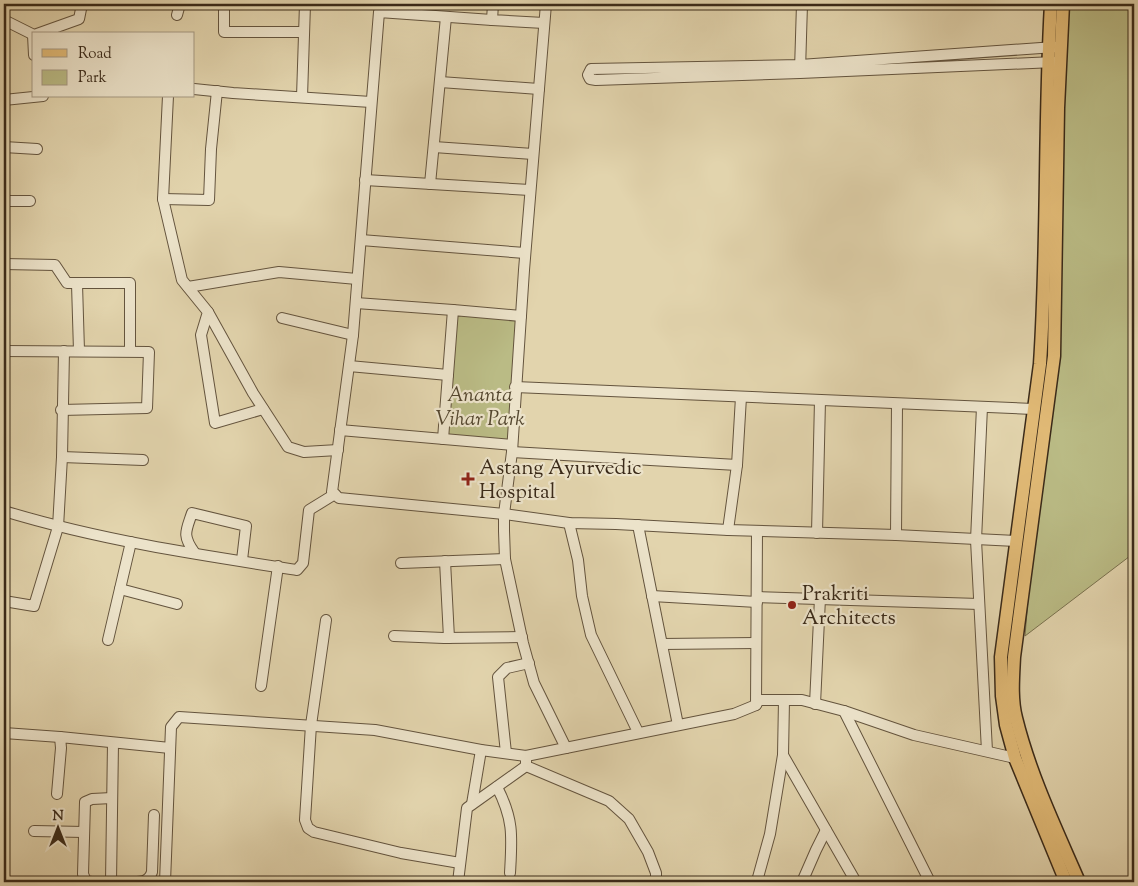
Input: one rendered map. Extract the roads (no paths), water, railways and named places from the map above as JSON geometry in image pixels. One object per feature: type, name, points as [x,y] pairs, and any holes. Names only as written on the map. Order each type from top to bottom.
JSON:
[{"type":"main road","points":[[1051,4],[1055,47]]},
{"type":"main road","points":[[1063,4],[1054,62],[1040,364],[1001,657],[1002,696],[1006,725],[1015,758],[1066,882]]},
{"type":"main road","points":[[1054,62],[1054,356],[1014,657],[1013,687],[1016,717],[1034,773],[1079,882]]},
{"type":"street","points":[[42,32],[79,19],[82,4]]},
{"type":"street","points":[[177,15],[180,4]]},
{"type":"street","points":[[224,4],[224,32],[304,32]]},
{"type":"street","points":[[302,97],[305,4]]},
{"type":"street","points":[[492,20],[493,4]]},
{"type":"street","points":[[546,4],[520,316],[512,448],[504,514],[505,558],[534,683],[566,748]]},
{"type":"street","points":[[800,69],[802,4]]},
{"type":"street","points":[[544,23],[446,17],[406,9],[379,12],[353,335],[332,492],[339,498],[504,514],[569,523],[1016,541]]},
{"type":"street","points":[[430,184],[446,17]]},
{"type":"street","points":[[4,22],[32,34]]},
{"type":"street","points":[[1054,62],[800,69],[596,80],[590,79],[588,75],[591,69],[800,69],[1055,47]]},
{"type":"street","points":[[440,82],[539,89]]},
{"type":"street","points":[[195,88],[371,102]]},
{"type":"street","points":[[163,199],[209,200],[211,149],[217,91]]},
{"type":"street","points":[[4,100],[32,96]]},
{"type":"street","points":[[168,98],[163,199],[182,280],[208,312],[263,409],[288,447],[304,452],[338,450]]},
{"type":"street","points":[[434,147],[534,154]]},
{"type":"street","points":[[4,148],[37,149]]},
{"type":"street","points":[[365,180],[530,190]]},
{"type":"street","points":[[4,201],[30,201]]},
{"type":"street","points":[[360,240],[525,254]]},
{"type":"street","points":[[4,264],[55,265],[67,283],[130,283],[130,351]]},
{"type":"street","points":[[188,287],[279,272],[357,278]]},
{"type":"street","points":[[77,284],[79,351]]},
{"type":"street","points":[[356,303],[520,316]]},
{"type":"street","points":[[442,439],[453,310]]},
{"type":"street","points":[[208,312],[201,335],[215,422],[263,409]]},
{"type":"street","points":[[282,318],[353,335]]},
{"type":"street","points":[[4,351],[149,352],[147,408],[61,410]]},
{"type":"street","points":[[4,601],[34,606],[58,527],[62,457],[61,410],[64,351]]},
{"type":"street","points":[[349,366],[448,375]]},
{"type":"street","points":[[515,387],[1033,409]]},
{"type":"street","points":[[728,530],[737,465],[741,397]]},
{"type":"street","points":[[817,533],[820,400]]},
{"type":"street","points":[[896,404],[896,535]]},
{"type":"street","points":[[982,407],[976,540],[987,751]]},
{"type":"street","points":[[340,430],[442,439],[512,448],[737,465]]},
{"type":"street","points":[[62,457],[143,460]]},
{"type":"street","points":[[4,511],[58,527],[131,542],[297,570],[302,563],[309,510],[334,494]]},
{"type":"street","points":[[194,552],[187,542],[186,536],[192,513],[246,526],[242,560]]},
{"type":"street","points":[[569,523],[578,560],[582,596],[591,635],[638,732]]},
{"type":"street","points":[[638,525],[678,725]]},
{"type":"street","points":[[756,705],[757,531]]},
{"type":"street","points":[[108,640],[131,542]]},
{"type":"street","points":[[401,563],[505,558]]},
{"type":"street","points":[[446,561],[449,638]]},
{"type":"street","points":[[261,686],[278,566]]},
{"type":"street","points":[[120,589],[177,604]]},
{"type":"street","points":[[652,596],[757,599],[820,598],[979,604]]},
{"type":"street","points":[[815,704],[820,598]]},
{"type":"street","points":[[326,620],[311,725],[305,820],[308,828],[314,832],[401,853],[460,863]]},
{"type":"street","points":[[394,636],[449,638],[522,637]]},
{"type":"street","points":[[662,644],[756,643]]},
{"type":"street","points":[[506,753],[498,678],[507,668],[529,663]]},
{"type":"street","points":[[458,882],[467,808],[496,787],[526,761],[566,748],[734,714],[756,705],[759,700],[802,700],[844,710],[914,735],[1015,758]]},
{"type":"street","points":[[757,881],[770,834],[783,755],[784,700]]},
{"type":"street","points":[[844,710],[930,882]]},
{"type":"street","points":[[165,882],[171,727],[179,717],[375,730],[480,750],[506,753],[609,801],[629,819],[648,852],[656,873],[656,882]]},
{"type":"street","points":[[4,733],[170,748]]},
{"type":"street","points":[[56,794],[61,748],[60,738]]},
{"type":"street","points":[[112,882],[114,743]]},
{"type":"street","points":[[472,804],[480,750]]},
{"type":"street","points":[[783,755],[856,882]]},
{"type":"street","points":[[496,787],[506,804],[510,819],[512,837],[510,873]]},
{"type":"street","points":[[91,882],[83,878],[85,802],[92,799],[112,798]]},
{"type":"street","points":[[127,882],[143,882],[148,881],[150,878],[152,872],[154,815]]},
{"type":"street","points":[[802,882],[826,830]]},
{"type":"street","points":[[34,831],[84,832]]},
{"type":"place","name":"Astang Ayurvedic Hospital","points":[[468,479]]},
{"type":"place","name":"Prakriti Architects","points":[[792,605]]},
{"type":"park label","name":"Ananta Vihar Park","points":[[480,406]]}]
